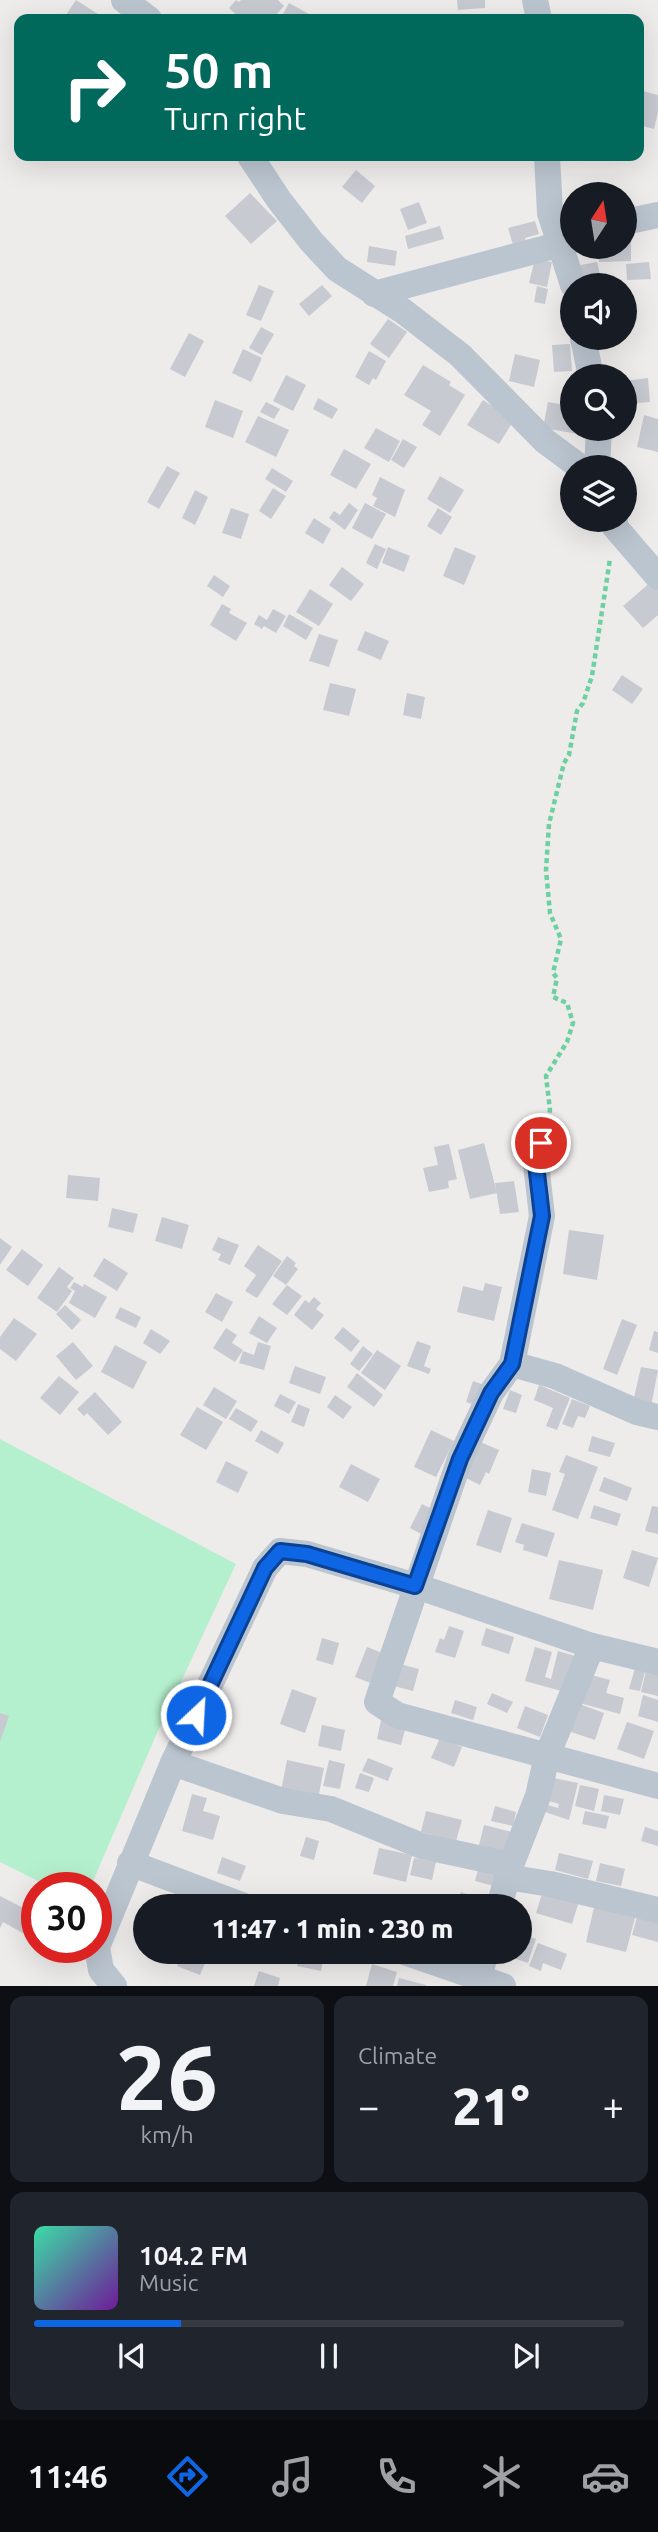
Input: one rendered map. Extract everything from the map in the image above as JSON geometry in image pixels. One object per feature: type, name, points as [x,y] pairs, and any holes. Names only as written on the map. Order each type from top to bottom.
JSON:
[{"type":"street","points":[[124,0],[142,14]]},
{"type":"street","points":[[253,161],[279,200],[337,269],[403,311],[460,355],[545,441],[564,455]]},
{"type":"street","points":[[547,161],[550,213],[560,229]]},
{"type":"street","points":[[637,219],[658,215]]},
{"type":"street","points":[[374,294],[560,243]]},
{"type":"street","points":[[622,532],[658,578]]},
{"type":"street","points":[[541,1143],[536,1164],[542,1216],[512,1364],[491,1393],[460,1459],[377,1702],[397,1715],[658,1786]]},
{"type":"street","points":[[512,1364],[555,1376],[637,1412],[658,1418]]},
{"type":"street","points":[[114,1986],[101,1970],[97,1947],[173,1763],[265,1568],[280,1551],[307,1554],[415,1586],[592,1646],[658,1662]]},
{"type":"street","points":[[502,1894],[538,1796],[547,1756],[592,1646]]},
{"type":"street","points":[[173,1763],[283,1801],[331,1809],[422,1846],[550,1884],[658,1910]]},
{"type":"street","points":[[130,1863],[212,1894]]},
{"type":"street","points":[[436,1964],[486,1983],[486,1964]]},
{"type":"path","points":[[541,1143],[550,1110],[546,1076],[567,1042],[573,1023],[567,1003],[553,997],[557,978],[554,973],[561,939],[550,913],[547,881],[549,824],[564,763],[569,755],[577,711],[583,703],[592,676],[614,532]]},
{"type":"green space","points":[[0,1439],[236,1564],[157,1733],[97,1872],[21,1872],[0,1862]]},
{"type":"building","points":[[76,0],[98,14],[67,14]]},
{"type":"building","points":[[236,0],[278,0],[284,6],[277,14],[236,14],[229,8]]},
{"type":"building","points":[[457,0],[485,0],[485,8],[458,10]]},
{"type":"building","points":[[289,3],[309,14],[283,14]]},
{"type":"building","points":[[644,91],[658,95],[654,129],[644,126]]},
{"type":"building","points":[[356,170],[375,186],[362,203],[342,187]]},
{"type":"building","points":[[250,193],[277,221],[251,244],[225,216]]},
{"type":"building","points":[[419,202],[427,223],[408,230],[400,209]]},
{"type":"building","points":[[535,221],[539,234],[525,238],[527,245],[514,248],[508,228]]},
{"type":"building","points":[[440,226],[444,239],[408,249],[405,236]]},
{"type":"building","points":[[369,246],[397,251],[395,266],[367,262]]},
{"type":"building","points":[[535,259],[552,262],[547,287],[529,283]]},
{"type":"building","points":[[599,259],[631,259],[631,261],[599,262]]},
{"type":"building","points":[[597,262],[600,273],[576,273],[575,266]]},
{"type":"building","points":[[649,262],[651,279],[637,280],[637,273],[627,273],[626,264]]},
{"type":"building","points":[[259,285],[274,291],[261,321],[246,315]]},
{"type":"building","points":[[322,285],[332,296],[309,316],[299,304]]},
{"type":"building","points":[[537,286],[548,289],[545,304],[534,302]]},
{"type":"building","points":[[388,319],[407,332],[389,358],[370,344]]},
{"type":"building","points":[[261,327],[274,334],[262,355],[249,348]]},
{"type":"building","points":[[189,333],[204,341],[185,377],[170,369]]},
{"type":"building","points":[[552,345],[560,345],[560,350],[570,350],[571,364],[560,364],[560,372],[554,372]]},
{"type":"building","points":[[243,349],[262,358],[251,382],[232,373]]},
{"type":"building","points":[[369,351],[386,361],[376,380],[373,378],[369,385],[355,377]]},
{"type":"building","points":[[515,354],[540,360],[534,387],[509,381]]},
{"type":"building","points":[[423,365],[451,382],[449,385],[465,395],[440,436],[422,425],[431,411],[404,395]]},
{"type":"building","points":[[286,375],[306,385],[293,411],[273,401]]},
{"type":"building","points":[[648,378],[650,402],[637,403],[637,379]]},
{"type":"building","points":[[318,398],[338,409],[332,419],[313,409]]},
{"type":"building","points":[[215,400],[243,411],[233,438],[205,427]]},
{"type":"building","points":[[483,400],[514,420],[499,444],[467,425]]},
{"type":"building","points":[[266,402],[280,409],[274,419],[260,412]]},
{"type":"building","points":[[548,402],[560,404],[560,431],[543,428]]},
{"type":"building","points":[[644,415],[658,419],[658,452],[637,447]]},
{"type":"building","points":[[258,416],[289,430],[276,457],[245,442]]},
{"type":"building","points":[[376,428],[400,441],[389,462],[364,448]]},
{"type":"building","points":[[403,439],[417,447],[404,468],[391,460]]},
{"type":"building","points":[[344,449],[371,464],[356,489],[330,475]]},
{"type":"building","points":[[167,466],[180,473],[159,509],[147,502]]},
{"type":"building","points":[[272,468],[293,481],[286,492],[265,479]]},
{"type":"building","points":[[440,476],[464,490],[450,513],[427,499]]},
{"type":"building","points":[[380,477],[405,490],[395,517],[373,506],[377,498],[372,495]]},
{"type":"building","points":[[273,488],[286,496],[271,519],[259,511]]},
{"type":"building","points":[[195,490],[208,497],[195,525],[182,518]]},
{"type":"building","points":[[349,503],[358,510],[345,530],[329,518],[334,511],[340,515]]},
{"type":"building","points":[[365,503],[386,514],[372,539],[352,528]]},
{"type":"building","points":[[231,508],[249,514],[241,539],[222,533]]},
{"type":"building","points":[[438,508],[452,517],[441,535],[427,526]]},
{"type":"building","points":[[314,518],[331,529],[323,544],[305,533]]},
{"type":"building","points":[[375,544],[386,549],[377,569],[366,563]]},
{"type":"building","points":[[388,547],[410,556],[404,572],[382,563]]},
{"type":"building","points":[[455,547],[476,556],[464,585],[443,576]]},
{"type":"building","points":[[342,567],[364,584],[351,601],[329,585]]},
{"type":"building","points":[[214,575],[230,586],[223,597],[207,586]]},
{"type":"building","points":[[652,581],[658,588],[658,615],[643,628],[623,606]]},
{"type":"building","points":[[310,589],[333,604],[319,626],[296,612]]},
{"type":"building","points":[[222,604],[231,609],[229,613],[247,623],[236,641],[210,625]]},
{"type":"building","points":[[273,609],[286,616],[276,633],[254,624],[259,615],[267,620]]},
{"type":"building","points":[[289,614],[313,628],[306,640],[283,626]]},
{"type":"building","points":[[365,631],[389,641],[381,660],[357,650]]},
{"type":"building","points":[[319,634],[338,640],[329,667],[309,661]]},
{"type":"building","points":[[622,675],[643,689],[632,704],[612,690]]},
{"type":"building","points":[[330,683],[356,689],[349,716],[323,710]]},
{"type":"building","points":[[407,693],[425,697],[421,719],[403,715]]},
{"type":"building","points":[[484,1143],[497,1193],[470,1199],[458,1150]]},
{"type":"building","points":[[449,1144],[457,1179],[448,1181],[449,1188],[429,1192],[423,1168],[438,1165],[434,1147]]},
{"type":"building","points":[[68,1175],[100,1178],[98,1201],[66,1198]]},
{"type":"building","points":[[514,1181],[519,1212],[500,1214],[495,1183]]},
{"type":"building","points":[[112,1208],[138,1214],[133,1233],[108,1227]]},
{"type":"building","points":[[162,1217],[189,1225],[182,1249],[155,1241]]},
{"type":"building","points":[[569,1230],[604,1235],[597,1280],[563,1274]]},
{"type":"building","points":[[218,1237],[239,1245],[230,1265],[218,1260],[221,1254],[212,1250]]},
{"type":"building","points":[[0,1238],[12,1247],[0,1265]]},
{"type":"building","points":[[258,1245],[282,1261],[257,1298],[245,1291],[256,1275],[244,1266]]},
{"type":"building","points":[[22,1249],[43,1265],[28,1286],[6,1270]]},
{"type":"building","points":[[287,1256],[296,1263],[294,1266],[298,1269],[286,1285],[273,1276]]},
{"type":"building","points":[[104,1258],[128,1273],[117,1291],[93,1276]]},
{"type":"building","points":[[59,1267],[74,1278],[67,1287],[72,1291],[57,1312],[37,1298]]},
{"type":"building","points":[[74,1282],[83,1287],[84,1284],[107,1297],[95,1318],[69,1303],[75,1291],[70,1288]]},
{"type":"building","points":[[485,1283],[502,1287],[494,1321],[457,1312],[463,1286],[483,1291]]},
{"type":"building","points":[[287,1285],[302,1296],[287,1315],[272,1304]]},
{"type":"building","points":[[216,1293],[233,1302],[222,1322],[205,1312]]},
{"type":"building","points":[[314,1297],[321,1303],[316,1309],[324,1315],[312,1330],[294,1315],[305,1300],[309,1303]]},
{"type":"building","points":[[65,1305],[81,1320],[72,1330],[56,1314]]},
{"type":"building","points":[[120,1307],[141,1317],[136,1328],[115,1318]]},
{"type":"building","points":[[259,1316],[277,1328],[267,1343],[249,1333]]},
{"type":"building","points":[[14,1318],[37,1334],[16,1361],[0,1349],[0,1337]]},
{"type":"building","points":[[622,1319],[637,1325],[617,1375],[603,1369]]},
{"type":"building","points":[[343,1327],[360,1341],[351,1352],[334,1338]]},
{"type":"building","points":[[226,1328],[237,1335],[232,1343],[243,1350],[235,1362],[213,1348]]},
{"type":"building","points":[[151,1329],[170,1341],[160,1354],[143,1343]]},
{"type":"building","points":[[654,1331],[658,1332],[658,1353],[649,1350]]},
{"type":"building","points":[[417,1341],[431,1346],[424,1366],[431,1369],[429,1374],[407,1366]]},
{"type":"building","points":[[73,1342],[93,1366],[76,1380],[56,1356]]},
{"type":"building","points":[[258,1342],[271,1346],[264,1370],[239,1363],[243,1351],[254,1355]]},
{"type":"building","points":[[115,1345],[147,1362],[133,1389],[101,1372]]},
{"type":"building","points":[[363,1346],[373,1354],[359,1371],[350,1364]]},
{"type":"building","points":[[377,1350],[401,1366],[385,1390],[361,1373]]},
{"type":"building","points":[[295,1366],[326,1377],[320,1394],[289,1383]]},
{"type":"building","points":[[641,1367],[658,1370],[651,1406],[633,1402]]},
{"type":"building","points":[[357,1373],[383,1395],[374,1407],[347,1387]]},
{"type":"building","points":[[59,1376],[79,1392],[60,1415],[40,1398]]},
{"type":"building","points":[[473,1381],[487,1386],[480,1407],[466,1402]]},
{"type":"building","points":[[539,1385],[570,1398],[557,1430],[546,1426],[553,1408],[534,1400]]},
{"type":"building","points":[[214,1387],[237,1401],[226,1419],[203,1405]]},
{"type":"building","points":[[510,1390],[522,1395],[516,1413],[503,1409]]},
{"type":"building","points":[[95,1392],[122,1422],[108,1435],[87,1413],[84,1416],[77,1409]]},
{"type":"building","points":[[280,1394],[296,1402],[289,1414],[274,1406]]},
{"type":"building","points":[[335,1395],[352,1407],[343,1419],[327,1407]]},
{"type":"building","points":[[572,1399],[590,1406],[585,1418],[578,1416],[573,1428],[562,1424]]},
{"type":"building","points":[[298,1404],[310,1409],[304,1427],[291,1422]]},
{"type":"building","points":[[197,1407],[223,1422],[206,1450],[180,1435]]},
{"type":"building","points":[[236,1408],[258,1421],[251,1432],[229,1419]]},
{"type":"building","points":[[261,1430],[284,1443],[278,1454],[255,1441]]},
{"type":"building","points":[[431,1430],[454,1441],[436,1477],[414,1467]]},
{"type":"building","points":[[592,1436],[615,1443],[610,1457],[588,1451]]},
{"type":"building","points":[[478,1441],[499,1450],[489,1474],[486,1472],[480,1485],[464,1477]]},
{"type":"building","points":[[566,1455],[598,1467],[578,1519],[552,1510],[565,1474],[559,1472]]},
{"type":"building","points":[[226,1461],[248,1472],[238,1493],[216,1482]]},
{"type":"building","points":[[351,1464],[380,1479],[368,1502],[339,1487]]},
{"type":"building","points":[[532,1469],[551,1473],[546,1496],[528,1492]]},
{"type":"building","points":[[604,1477],[632,1488],[627,1501],[599,1491]]},
{"type":"building","points":[[422,1504],[436,1511],[423,1535],[410,1528]]},
{"type":"building","points":[[594,1505],[621,1514],[617,1526],[590,1518]]},
{"type":"building","points":[[652,1506],[658,1507],[658,1534],[645,1531]]},
{"type":"building","points":[[488,1510],[512,1518],[501,1553],[476,1545]]},
{"type":"building","points":[[522,1523],[555,1533],[547,1557],[523,1550],[524,1545],[515,1542]]},
{"type":"building","points":[[632,1550],[658,1558],[649,1587],[623,1578]]},
{"type":"building","points":[[559,1560],[603,1570],[593,1610],[549,1599]]},
{"type":"building","points":[[449,1626],[464,1631],[455,1658],[435,1652],[440,1638],[444,1640]]},
{"type":"building","points":[[486,1628],[514,1637],[509,1654],[481,1645]]},
{"type":"building","points":[[322,1638],[339,1643],[333,1665],[316,1660]]},
{"type":"building","points":[[367,1647],[390,1656],[378,1686],[355,1677]]},
{"type":"building","points":[[535,1647],[552,1652],[545,1677],[551,1679],[558,1651],[575,1656],[565,1692],[525,1681]]},
{"type":"building","points":[[400,1664],[419,1669],[413,1691],[394,1686]]},
{"type":"building","points":[[635,1668],[645,1671],[640,1691],[629,1689]]},
{"type":"building","points":[[646,1670],[658,1673],[658,1696],[641,1692]]},
{"type":"building","points":[[584,1673],[610,1680],[606,1693],[624,1698],[620,1714],[576,1702]]},
{"type":"building","points":[[292,1689],[317,1698],[305,1733],[280,1724]]},
{"type":"building","points":[[492,1693],[513,1702],[507,1713],[487,1704]]},
{"type":"building","points":[[643,1695],[658,1700],[658,1722],[638,1716]]},
{"type":"building","points":[[455,1700],[477,1707],[473,1720],[451,1713]]},
{"type":"building","points":[[574,1702],[604,1713],[595,1740],[565,1730]]},
{"type":"building","points":[[525,1706],[548,1715],[540,1737],[517,1728]]},
{"type":"building","points":[[0,1713],[9,1716],[0,1742]]},
{"type":"building","points":[[381,1720],[406,1726],[401,1745],[377,1739]]},
{"type":"building","points":[[627,1722],[654,1731],[644,1759],[617,1749]]},
{"type":"building","points":[[322,1725],[345,1730],[341,1751],[318,1746]]},
{"type":"building","points":[[440,1738],[462,1747],[454,1767],[431,1758]]},
{"type":"building","points":[[368,1758],[393,1768],[388,1781],[362,1771]]},
{"type":"building","points":[[287,1760],[324,1768],[318,1799],[281,1791]]},
{"type":"building","points":[[329,1760],[345,1764],[340,1789],[323,1786]]},
{"type":"building","points":[[360,1773],[374,1778],[369,1792],[355,1788]]},
{"type":"building","points":[[554,1778],[578,1783],[569,1820],[542,1811],[544,1804],[558,1808],[559,1804],[549,1801]]},
{"type":"building","points":[[580,1785],[599,1789],[594,1811],[575,1806]]},
{"type":"building","points":[[192,1794],[207,1798],[203,1811],[220,1816],[213,1840],[182,1831]]},
{"type":"building","points":[[604,1795],[624,1799],[620,1815],[601,1811]]},
{"type":"building","points":[[495,1806],[516,1812],[513,1826],[491,1821]]},
{"type":"building","points":[[426,1811],[462,1820],[456,1841],[421,1832]]},
{"type":"building","points":[[585,1811],[609,1816],[606,1829],[582,1824]]},
{"type":"building","points":[[484,1825],[512,1832],[507,1853],[479,1845]]},
{"type":"building","points":[[645,1827],[658,1831],[658,1846],[641,1841]]},
{"type":"building","points":[[306,1837],[319,1841],[314,1860],[300,1856]]},
{"type":"building","points":[[379,1848],[412,1855],[406,1882],[373,1874]]},
{"type":"building","points":[[559,1853],[593,1861],[588,1879],[555,1870]]},
{"type":"building","points":[[222,1857],[246,1866],[240,1881],[217,1873]]},
{"type":"building","points":[[414,1858],[436,1862],[432,1880],[410,1875]]},
{"type":"building","points":[[600,1863],[625,1869],[621,1886],[596,1881]]},
{"type":"building","points":[[479,1866],[505,1872],[501,1888],[475,1881]]},
{"type":"building","points":[[544,1887],[580,1898],[572,1924],[536,1913]]},
{"type":"building","points":[[0,1896],[21,1907],[21,1932],[3,1922],[0,1928]]},
{"type":"building","points":[[595,1903],[636,1914],[626,1952],[586,1942]]},
{"type":"building","points":[[638,1913],[658,1919],[658,1942],[632,1935]]},
{"type":"building","points":[[538,1943],[567,1954],[561,1970],[543,1963],[541,1971],[529,1966]]},
{"type":"building","points":[[178,1964],[205,1964],[200,1975],[177,1966]]},
{"type":"building","points":[[298,1964],[322,1964],[321,1971]]},
{"type":"building","points":[[372,1964],[397,1972],[393,1986],[366,1986]]},
{"type":"building","points":[[259,1971],[280,1978],[278,1986],[254,1986]]},
{"type":"building","points":[[399,1978],[426,1985],[426,1986],[397,1986]]},
{"type":"route","points":[[196,1715],[265,1568],[280,1551],[307,1554],[415,1586],[460,1459],[491,1393],[512,1364],[542,1216],[536,1164],[541,1143]]}]
